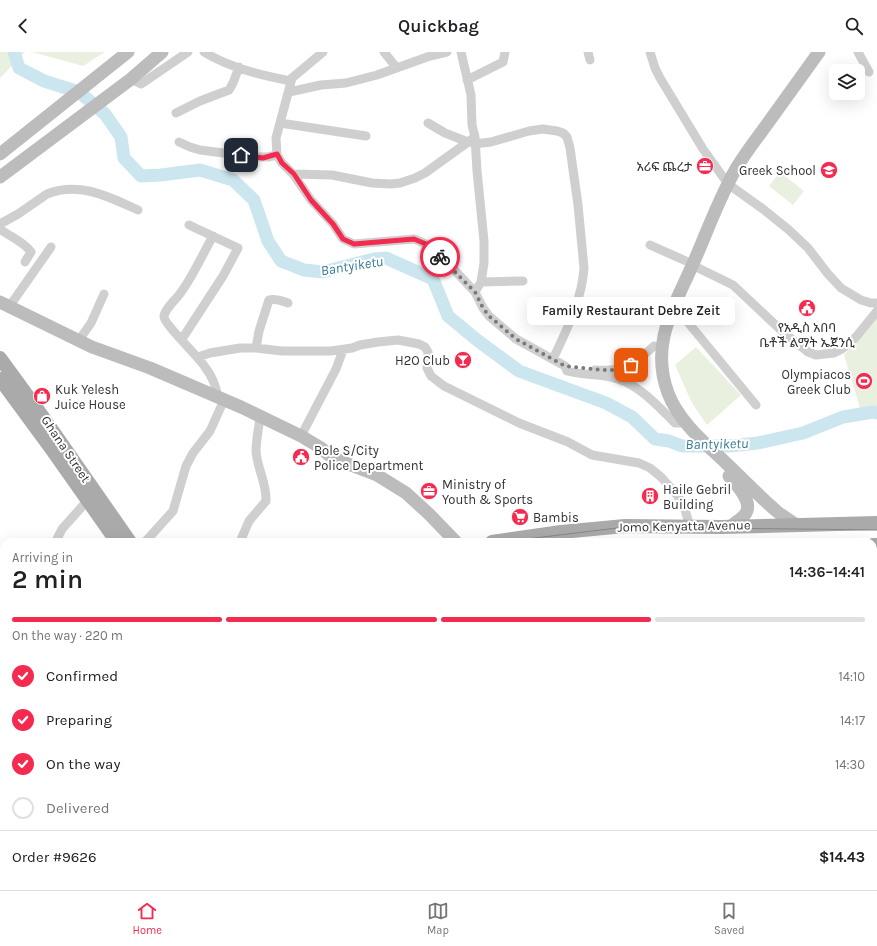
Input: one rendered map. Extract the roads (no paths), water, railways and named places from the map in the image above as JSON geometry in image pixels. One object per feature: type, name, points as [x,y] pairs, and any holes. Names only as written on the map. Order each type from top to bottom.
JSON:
[{"type":"main road","points":[[0,154],[128,52]]},
{"type":"main road","points":[[0,177],[64,128],[131,80],[162,52]]},
{"type":"main road","points":[[725,180],[739,149],[793,78],[810,52]]},
{"type":"main road","points":[[680,423],[679,414],[668,393],[663,372],[662,345],[664,329],[689,263],[710,200],[736,168],[820,52]]},
{"type":"main road","points":[[27,133],[64,128]]},
{"type":"main road","points":[[689,263],[664,315],[654,346],[654,359],[663,400],[680,423],[694,438],[774,510],[795,524]]},
{"type":"main road","points":[[5,304],[79,340],[260,416],[301,436],[321,448],[329,455],[343,462],[370,471],[394,484],[419,505],[452,538]]},
{"type":"main road","name":"Ghana Street","points":[[0,358],[127,538]]},
{"type":"main road","name":"Ghana Street","points":[[0,379],[114,538]]},
{"type":"main road","points":[[726,468],[747,501],[746,513],[731,526]]},
{"type":"main road","name":"Jomo Kenyatta Avenue","points":[[520,538],[561,532],[625,526],[690,527],[877,522]]},
{"type":"street","points":[[131,80],[141,84],[188,52]]},
{"type":"street","points":[[204,52],[220,61],[267,76],[291,81]]},
{"type":"street","points":[[323,52],[291,81],[276,138],[277,154],[282,163],[294,174],[311,200],[333,224],[343,239],[354,244],[414,239],[420,240],[432,249],[475,292],[489,316],[516,339],[565,366],[567,370],[612,377],[626,382],[680,423]]},
{"type":"street","points":[[384,52],[396,67]]},
{"type":"street","points":[[289,92],[321,84],[346,83],[377,75],[396,67],[447,52]]},
{"type":"street","points":[[461,52],[471,95],[472,141],[484,241],[484,263],[481,282],[475,292]]},
{"type":"street","points":[[467,80],[503,62],[505,52]]},
{"type":"street","points":[[650,52],[660,78],[703,149],[725,180],[789,230],[808,248],[841,288],[861,300],[877,303]]},
{"type":"street","points":[[858,52],[869,72]]},
{"type":"street","points":[[176,114],[200,101],[229,90],[234,82],[239,67]]},
{"type":"street","points":[[280,123],[366,136]]},
{"type":"street","points":[[428,123],[445,133],[472,141],[491,142],[529,131],[543,129],[557,131],[563,133],[567,137],[570,148],[578,205],[584,268],[576,305],[553,359]]},
{"type":"street","points":[[294,174],[332,175],[372,183],[400,183],[425,173],[472,141]]},
{"type":"street","points":[[179,142],[200,150],[255,157],[268,157],[277,154]]},
{"type":"street","points":[[0,224],[47,194],[78,189],[106,195],[138,210]]},
{"type":"street","points":[[182,339],[223,276],[238,248],[190,225]]},
{"type":"street","points":[[0,229],[22,242],[29,249],[31,252],[25,262]]},
{"type":"street","points":[[149,538],[173,511],[186,466],[193,453],[210,431],[221,399],[214,382],[198,357],[166,323],[164,317],[184,288],[213,236]]},
{"type":"street","points":[[650,245],[733,285],[783,332],[808,352],[816,355],[834,353],[842,349],[856,337],[877,311]]},
{"type":"street","points":[[5,304],[51,247]]},
{"type":"street","points":[[481,282],[524,281]]},
{"type":"street","points":[[79,340],[91,323],[104,294]]},
{"type":"street","points":[[256,348],[259,331],[268,300],[278,299],[288,303]]},
{"type":"street","points":[[673,307],[681,314],[756,405]]},
{"type":"street","points":[[198,357],[210,353],[240,348],[282,351],[343,350],[360,345],[398,340],[419,344],[426,347],[428,352],[427,368],[431,376],[444,386],[519,423],[568,442],[592,455],[639,463],[650,468],[661,477],[677,495],[684,506],[690,527]]},
{"type":"street","points":[[565,366],[602,370],[624,368],[638,360],[654,346]]},
{"type":"street","points":[[301,436],[336,369],[343,350]]},
{"type":"street","points":[[242,538],[249,521],[266,501],[256,451],[260,416]]},
{"type":"street","points":[[57,538],[62,528],[87,501]]},
{"type":"waterway","name":"Bantyiketu","points":[[14,52],[19,68],[44,81],[79,92],[105,114],[121,137],[124,158],[141,176],[200,170],[233,180],[254,200],[268,241],[281,261],[304,270],[323,272],[374,259],[386,258],[433,279],[448,316],[477,340],[519,371],[606,403],[632,417],[655,439],[669,441],[682,446],[730,446],[758,443],[803,433],[843,417],[873,412],[877,413]]},
{"type":"tram line","points":[[535,538],[625,527],[877,530]]},
{"type":"place","name":"አሪፍ ጨረታ","points":[[705,166]]},
{"type":"place","name":"Greek School","points":[[829,170]]},
{"type":"place","name":"የአዲስ አበባ ቤቶች ልማት ኤጀንሲ","points":[[807,308]]},
{"type":"place","name":"H2O Club","points":[[463,360]]},
{"type":"place","name":"Family Restaurant Debre Zeit","points":[[631,365]]},
{"type":"place","name":"Olympiacos Greek Club","points":[[864,381]]},
{"type":"place","name":"Kuk Yelesh Juice House","points":[[42,396]]},
{"type":"place","name":"Bole S/City Police Department","points":[[301,457]]},
{"type":"place","name":"Ministry of Youth & Sports","points":[[429,491]]},
{"type":"place","name":"Haile Gebril Building","points":[[650,496]]},
{"type":"place","name":"Bambis","points":[[520,517]]}]
